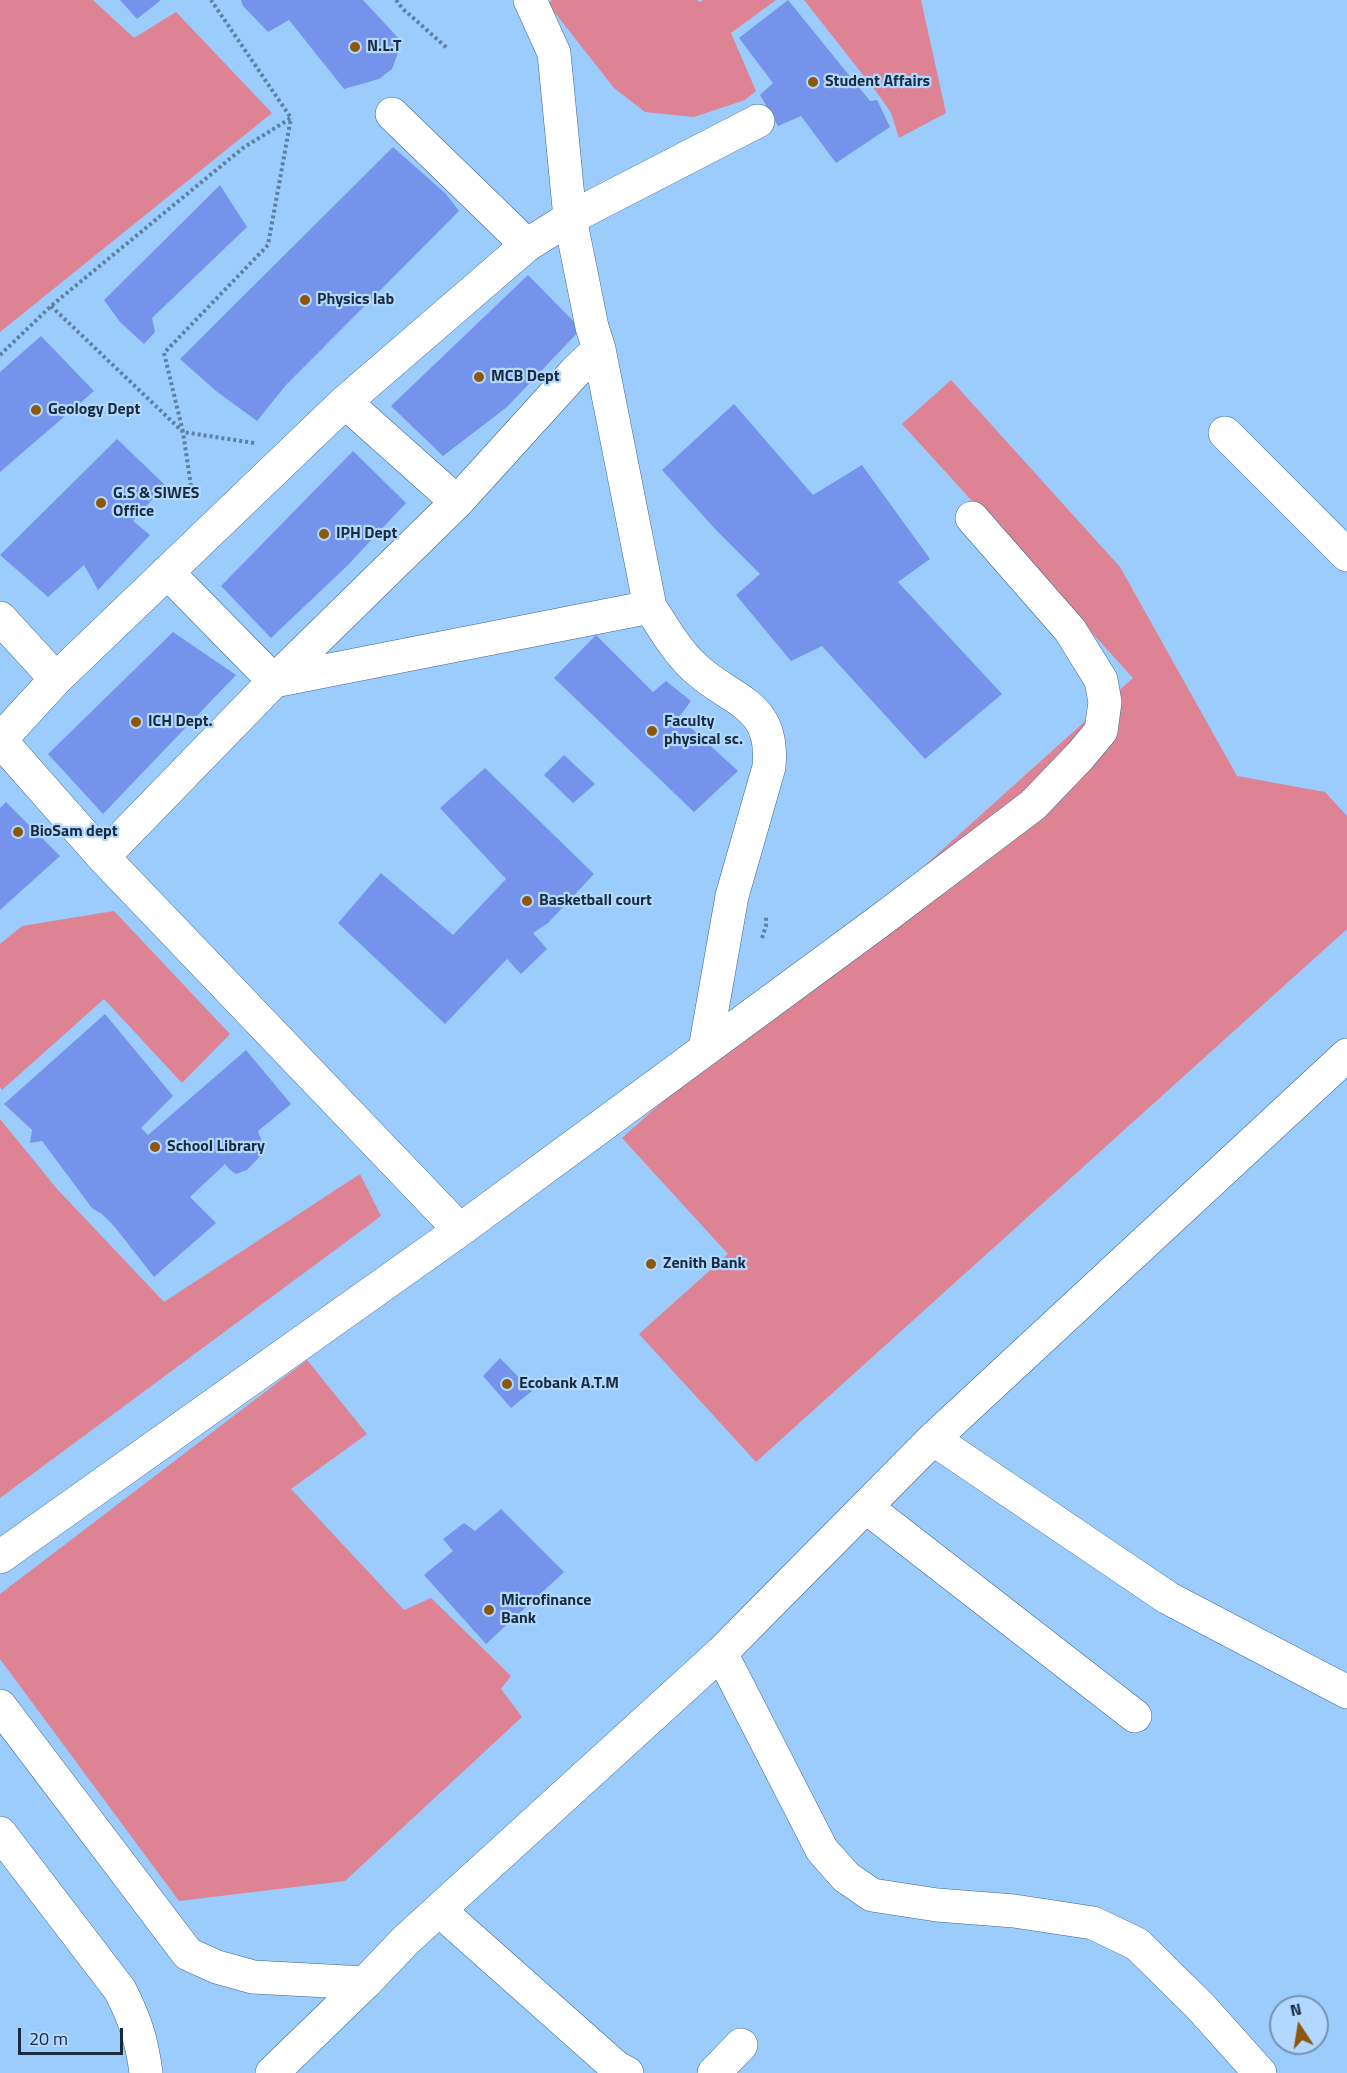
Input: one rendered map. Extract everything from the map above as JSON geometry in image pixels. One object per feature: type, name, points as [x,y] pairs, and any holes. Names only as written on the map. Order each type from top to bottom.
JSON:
[{"type":"street","points":[[530,0],[554,53],[570,218],[592,327],[599,350],[650,607],[694,667],[753,710],[763,721],[767,734],[770,752],[769,767],[732,896],[705,1049]]},
{"type":"street","points":[[392,114],[527,245]]},
{"type":"street","points":[[460,1230],[103,857],[0,740],[56,679],[345,402],[527,245],[570,218],[758,120]]},
{"type":"street","points":[[103,857],[274,681],[457,502],[575,372],[599,350]]},
{"type":"street","points":[[345,402],[457,502]]},
{"type":"street","points":[[1225,433],[1347,555]]},
{"type":"street","points":[[0,1557],[460,1230],[955,865],[1032,805],[1080,756],[1101,731],[1105,702],[1101,680],[1070,630],[972,518]]},
{"type":"street","points":[[167,572],[274,681]]},
{"type":"street","points":[[274,681],[650,607]]},
{"type":"street","points":[[0,618],[56,679]]},
{"type":"street","points":[[273,2073],[439,1910],[721,1653],[933,1439],[1334,1086],[1347,1055]]},
{"type":"street","points":[[933,1439],[1168,1598],[1347,1692]]},
{"type":"street","points":[[866,1507],[1135,1716]]},
{"type":"street","points":[[721,1653],[822,1850],[846,1876],[872,1894],[937,1905],[1014,1911],[1093,1923],[1137,1944],[1200,2006],[1260,2073]]},
{"type":"street","points":[[0,1706],[188,1954],[217,1967],[253,1977],[365,1983]]},
{"type":"street","points":[[0,1833],[120,1990],[134,2016],[142,2044],[146,2073]]},
{"type":"street","points":[[439,1910],[616,2068],[627,2073]]},
{"type":"street","points":[[714,2073],[741,2045]]},
{"type":"path","points":[[199,542],[183,432],[164,353],[268,245],[291,118],[211,0]]},
{"type":"path","points":[[396,0],[447,48]]},
{"type":"path","points":[[0,355],[51,306],[243,148],[291,118]]},
{"type":"path","points":[[51,306],[183,432],[296,450]]},
{"type":"shaded area","points":[[0,0],[93,0],[134,38],[176,12],[272,113],[0,332]]},
{"type":"shaded area","points":[[552,0],[697,0],[700,2],[703,0],[776,0],[731,33],[756,91],[745,100],[694,117],[645,112],[614,88],[548,4]]},
{"type":"shaded area","points":[[804,0],[921,0],[946,113],[899,138],[891,113],[878,94]]},
{"type":"shaded area","points":[[951,380],[1120,567],[1237,776],[1325,792],[1347,816],[1347,929],[756,1462],[639,1334],[728,1254],[622,1138],[1133,678],[902,424]]},
{"type":"shaded area","points":[[114,911],[230,1034],[182,1083],[104,999],[2,1090],[0,1087],[0,944],[22,926]]},
{"type":"shaded area","points":[[0,1119],[58,1190],[164,1302],[360,1174],[381,1216],[0,1498]]},
{"type":"shaded area","points":[[307,1360],[367,1434],[291,1489],[404,1610],[431,1598],[511,1676],[501,1689],[522,1717],[345,1881],[179,1901],[0,1659],[0,1594]]},
{"type":"building","points":[[120,0],[161,0],[137,19]]},
{"type":"building","name":"N.L.T","points":[[241,0],[363,0],[402,42],[392,69],[379,79],[344,89],[289,20],[268,32],[243,6]]},
{"type":"building","name":"Student Affairs","points":[[788,0],[870,101],[877,100],[890,127],[836,163],[801,116],[778,126],[760,95],[773,83],[739,38]]},
{"type":"building","name":"Physics lab","points":[[393,147],[446,194],[459,211],[286,385],[257,421],[216,391],[180,359]]},
{"type":"building","points":[[220,185],[247,227],[152,318],[155,332],[144,344],[120,322],[104,300]]},
{"type":"building","name":"MCB Dept","points":[[528,275],[581,329],[507,407],[443,456],[391,406]]},
{"type":"building","name":"Geology Dept","points":[[41,336],[94,391],[0,472],[0,372]]},
{"type":"building","points":[[734,404],[813,495],[862,465],[930,559],[898,582],[1002,694],[925,759],[822,646],[791,661],[736,595],[760,574],[716,530],[662,470]]},
{"type":"building","name":"G.S & SIWES Office","points":[[117,439],[165,485],[133,521],[150,535],[98,590],[84,565],[48,597],[0,555]]},
{"type":"building","name":"IPH Dept","points":[[353,451],[406,503],[347,566],[271,638],[221,586]]},
{"type":"building","name":"ICH Dept.","points":[[173,632],[236,675],[103,814],[48,754]]},
{"type":"building","name":"Faculty physical sc.","points":[[596,635],[653,692],[666,681],[691,701],[679,717],[738,771],[694,812],[554,678]]},
{"type":"building","points":[[564,755],[595,784],[573,803],[544,775]]},
{"type":"building","name":"Basketball court","points":[[485,768],[594,874],[548,923],[533,933],[547,949],[521,974],[507,959],[445,1024],[338,923],[381,873],[453,935],[506,879],[440,808]]},
{"type":"building","name":"BioSam dept","points":[[6,802],[60,856],[0,910],[0,808]]},
{"type":"building","name":"School Library","points":[[105,1014],[173,1096],[141,1128],[148,1135],[246,1050],[291,1104],[258,1131],[265,1151],[247,1170],[236,1174],[225,1164],[190,1197],[216,1223],[154,1277],[114,1226],[92,1208],[42,1141],[30,1143],[32,1130],[4,1104]]},
{"type":"building","name":"Ecobank A.T.M","points":[[500,1358],[532,1391],[511,1408],[483,1376]]},
{"type":"building","name":"Microfinance Bank","points":[[501,1509],[564,1572],[486,1644],[424,1575],[453,1551],[443,1539],[464,1523],[475,1531]]},
{"type":"place","name":"N.L.T","points":[[355,47]]},
{"type":"place","name":"Student Affairs","points":[[813,82]]},
{"type":"place","name":"Physics lab","points":[[305,300]]},
{"type":"place","name":"MCB Dept","points":[[479,377]]},
{"type":"place","name":"Geology Dept","points":[[36,410]]},
{"type":"place","name":"G.S & SIWES Office","points":[[101,503]]},
{"type":"place","name":"IPH Dept","points":[[324,534]]},
{"type":"place","name":"ICH Dept.","points":[[136,722]]},
{"type":"place","name":"Faculty physical sc.","points":[[652,731]]},
{"type":"place","name":"BioSam dept","points":[[18,832]]},
{"type":"place","name":"Basketball court","points":[[527,901]]},
{"type":"place","name":"School Library","points":[[155,1147]]},
{"type":"place","name":"Zenith Bank","points":[[651,1264]]},
{"type":"place","name":"Ecobank A.T.M","points":[[507,1384]]},
{"type":"place","name":"Microfinance Bank","points":[[489,1610]]}]
